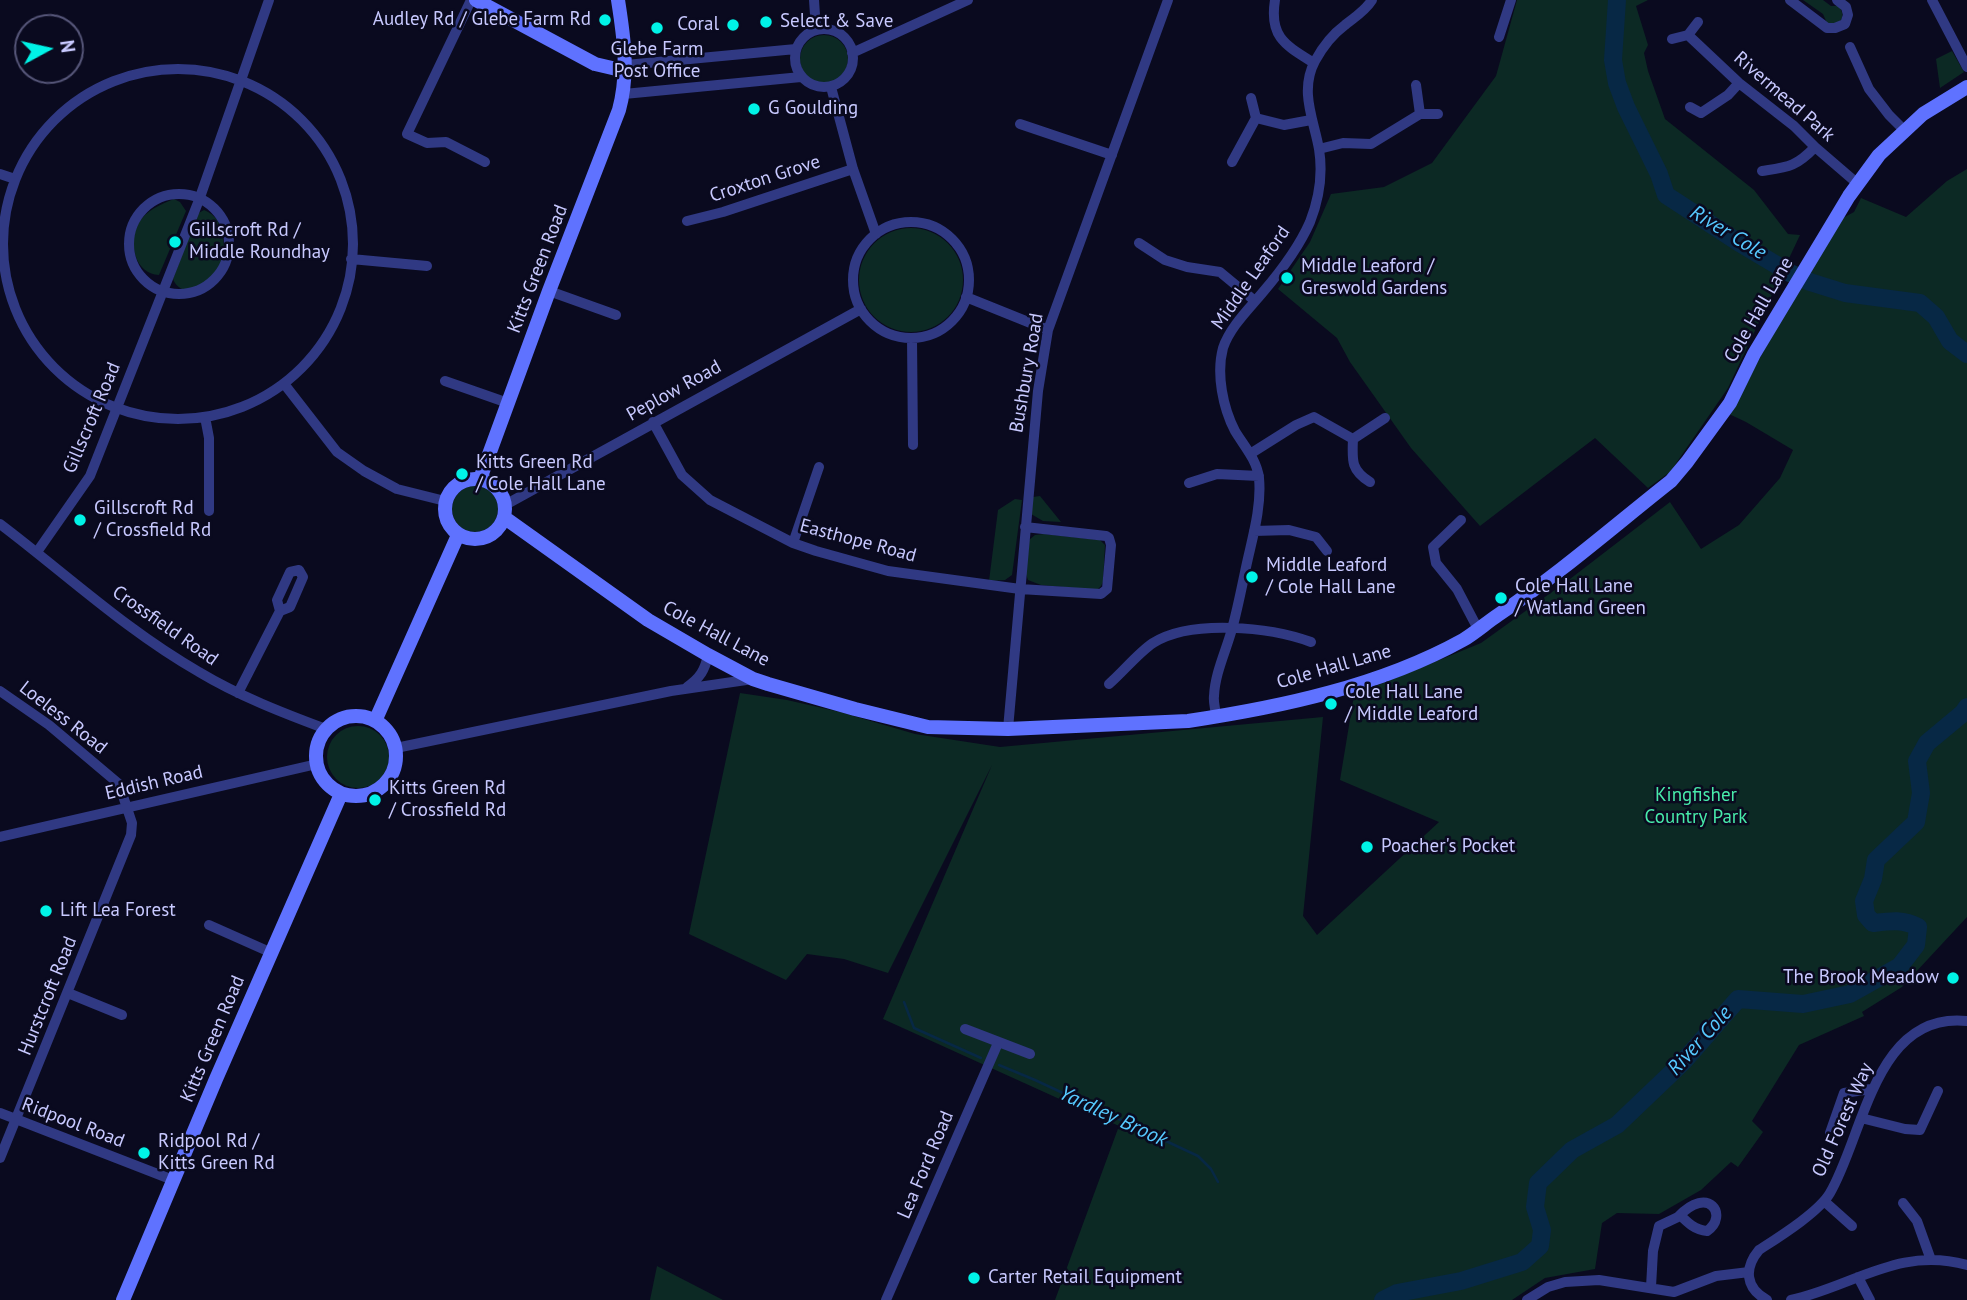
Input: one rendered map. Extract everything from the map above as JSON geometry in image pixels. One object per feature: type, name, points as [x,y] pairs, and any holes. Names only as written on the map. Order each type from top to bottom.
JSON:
[{"type":"street","name":"Gillscroft Road","points":[[37,552],[90,476],[199,200],[269,0]]},
{"type":"street","name":"Kitts Green Road","points":[[480,479],[624,94],[625,44],[618,0]]},
{"type":"street","points":[[814,0],[816,30]]},
{"type":"street","points":[[852,53],[968,0]]},
{"type":"street","name":"Bushbury Road","points":[[1008,729],[1038,391],[1048,330],[1168,0]]},
{"type":"street","points":[[1275,0],[1273,26],[1277,34],[1285,45],[1314,63]]},
{"type":"street","name":"Middle Leaford","points":[[1216,717],[1214,696],[1233,629],[1254,531],[1259,476],[1250,454],[1234,429],[1224,403],[1221,372],[1223,349],[1231,331],[1303,239],[1316,205],[1321,171],[1319,149],[1307,103],[1314,63],[1326,44],[1343,26],[1366,9],[1372,0]]},
{"type":"street","points":[[1499,37],[1511,0]]},
{"type":"street","points":[[1790,0],[1832,29],[1844,24],[1848,15],[1846,7],[1837,0]]},
{"type":"street","points":[[1932,0],[1967,67]]},
{"type":"street","points":[[485,162],[446,142],[427,143],[407,134],[477,1],[596,64],[626,68],[796,49]]},
{"type":"street","points":[[1672,39],[1688,35],[1698,22]]},
{"type":"street","points":[[816,30],[837,32],[846,39],[852,53],[852,67],[845,79],[831,87],[811,85],[801,77],[795,63],[796,49],[803,38],[816,30]]},
{"type":"street","name":"Rivermead Park","points":[[1688,35],[1858,184]]},
{"type":"street","points":[[1850,47],[1869,89],[1904,130]]},
{"type":"street","points":[[182,70],[206,71],[240,80],[265,92],[293,111],[331,157],[348,202],[353,230],[346,292],[323,346],[285,385],[235,411],[177,420],[144,418],[117,408],[72,383],[47,361],[4,290],[5,214],[15,178],[41,135],[56,117],[92,91],[138,75],[182,70]]},
{"type":"street","points":[[624,94],[801,77]]},
{"type":"street","points":[[1696,126],[1701,113],[1728,95],[1740,83]]},
{"type":"street","points":[[1416,85],[1420,114]]},
{"type":"street","points":[[831,87],[853,169],[876,234]]},
{"type":"street","name":"Cole Hall Lane","points":[[505,511],[648,620],[753,679],[928,727],[1008,729],[1188,721],[1340,690],[1414,664],[1466,639],[1525,597],[1671,481],[1730,403],[1754,354],[1858,184],[1904,130],[1923,114],[1967,87]]},
{"type":"street","points":[[1232,162],[1256,118],[1251,98]]},
{"type":"street","points":[[1690,107],[1701,113]]},
{"type":"street","points":[[1319,149],[1343,144],[1371,144],[1420,114],[1438,114]]},
{"type":"street","points":[[1256,118],[1284,125],[1311,120]]},
{"type":"street","points":[[1020,124],[1112,155]]},
{"type":"street","points":[[1762,171],[1801,162],[1815,147]]},
{"type":"street","name":"Croxton Grove","points":[[687,221],[723,212],[853,169]]},
{"type":"street","points":[[0,174],[15,178]]},
{"type":"street","points":[[174,195],[199,200],[213,208],[229,234],[225,266],[218,277],[208,287],[181,294],[163,290],[145,281],[134,271],[128,245],[133,220],[146,206],[163,197],[174,195]]},
{"type":"street","points":[[923,223],[938,229],[961,251],[969,283],[960,310],[946,326],[926,336],[912,338],[882,330],[870,321],[861,309],[853,277],[856,260],[864,246],[876,234],[891,225],[923,223]]},
{"type":"street","points":[[1139,243],[1165,260],[1187,267],[1220,272],[1255,301]]},
{"type":"street","points":[[351,259],[428,266]]},
{"type":"street","points":[[549,291],[616,315]]},
{"type":"street","points":[[966,297],[1048,330]]},
{"type":"street","name":"Peplow Road","points":[[505,511],[653,422],[861,309]]},
{"type":"street","points":[[912,338],[913,445]]},
{"type":"street","points":[[445,381],[508,403]]},
{"type":"street","points":[[285,385],[337,452],[397,489],[445,501]]},
{"type":"street","points":[[205,417],[209,438],[209,510]]},
{"type":"street","points":[[1250,454],[1314,417],[1353,439]]},
{"type":"street","points":[[1353,439],[1385,418]]},
{"type":"street","name":"Easthope Road","points":[[653,422],[682,475],[710,500],[793,543],[888,571],[1020,589],[1096,594],[1104,592],[1108,585],[1111,545],[1109,538],[1025,527]]},
{"type":"street","points":[[1353,439],[1352,460],[1357,474],[1370,482]]},
{"type":"street","points":[[793,543],[819,467]]},
{"type":"street","points":[[1188,482],[1217,474],[1259,476]]},
{"type":"street","points":[[480,479],[496,488],[503,496],[505,511],[494,534],[483,539],[468,539],[458,535],[447,522],[445,501],[458,484],[480,479]]},
{"type":"street","points":[[1461,520],[1433,547],[1436,563],[1457,589],[1478,629]]},
{"type":"street","name":"Crossfield Road","points":[[0,524],[143,635],[198,673],[238,693],[327,729]]},
{"type":"street","points":[[1254,531],[1289,530],[1316,537],[1327,551]]},
{"type":"street","points":[[376,719],[458,535]]},
{"type":"street","points":[[238,693],[280,611]]},
{"type":"street","points":[[1109,684],[1150,645],[1171,634],[1194,629],[1233,629],[1291,635],[1311,642]]},
{"type":"street","points":[[685,689],[698,679],[705,669],[708,655]]},
{"type":"street","points":[[1123,673],[1131,682]]},
{"type":"street","points":[[396,748],[685,689],[753,679]]},
{"type":"street","name":"Loeless Road","points":[[0,691],[49,725],[119,784],[128,807]]},
{"type":"street","points":[[352,715],[376,719],[391,736],[396,748],[394,771],[383,787],[359,796],[332,790],[323,779],[317,764],[317,746],[327,729],[338,719],[352,715]]},
{"type":"street","name":"Eddish Road","points":[[0,837],[317,764]]},
{"type":"street","name":"Kitts Green Road","points":[[122,1300],[341,794]]},
{"type":"street","name":"Hurstcroft Road","points":[[0,1158],[131,835],[132,823],[128,807]]},
{"type":"street","points":[[209,925],[271,953]]},
{"type":"street","points":[[68,993],[122,1015]]},
{"type":"street","name":"Old Forest Way","points":[[1749,1272],[1751,1259],[1759,1250],[1824,1202],[1842,1167],[1871,1089],[1895,1051],[1914,1034],[1931,1024],[1950,1020],[1967,1021]]},
{"type":"street","points":[[965,1029],[1030,1054]]},
{"type":"street","name":"Lea Ford Road","points":[[886,1300],[998,1043]]},
{"type":"street","points":[[1830,1133],[1844,1093],[1871,1089]]},
{"type":"street","points":[[1861,1118],[1920,1130],[1938,1091]]},
{"type":"street","name":"Ridpool Road","points":[[0,1113],[173,1180]]},
{"type":"street","name":"Old Forest Way","points":[[1824,1202],[1852,1226]]},
{"type":"street","points":[[1903,1203],[1917,1221],[1931,1259]]},
{"type":"street","points":[[1651,1287],[1653,1251],[1659,1226],[1680,1215]]},
{"type":"street","points":[[1791,1300],[1898,1262],[1931,1259],[1967,1265]]},
{"type":"street","points":[[1527,1300],[1548,1286],[1599,1280],[1651,1287],[1674,1296],[1716,1276],[1749,1272],[1749,1281],[1754,1290],[1766,1300]]},
{"type":"street","points":[[1858,1277],[1870,1300]]},
{"type":"green space","points":[[1517,0],[1648,0],[1636,6],[1648,45],[1644,53],[1648,71],[1665,119],[1754,190],[1788,234],[1800,235],[1728,388],[1670,472],[1648,488],[1595,438],[1480,526],[1411,448],[1350,362],[1337,338],[1278,289],[1310,242],[1331,194],[1384,187],[1432,163],[1496,76]]},
{"type":"green space","points":[[1803,0],[1823,0],[1831,6],[1839,6],[1842,19],[1839,23],[1827,23],[1823,14]]},
{"type":"green space","points":[[824,35],[841,42],[848,59],[841,76],[824,83],[807,76],[800,59],[807,42]]},
{"type":"green space","points":[[1952,51],[1964,72],[1940,88],[1936,59]]},
{"type":"green space","name":"Kingfisher Country Park","points":[[1967,169],[1967,917],[1902,987],[1862,1012],[1864,1016],[1799,1045],[1752,1121],[1763,1132],[1738,1167],[1731,1162],[1701,1190],[1659,1214],[1617,1213],[1602,1223],[1595,1269],[1545,1278],[1512,1300],[1055,1300],[1119,1126],[883,1019],[992,765],[888,973],[844,959],[807,954],[786,980],[689,934],[740,693],[840,712],[915,734],[1000,747],[1323,717],[1303,916],[1317,935],[1439,822],[1340,780],[1354,695],[1481,643],[1670,502],[1701,549],[1739,525],[1780,478],[1793,450],[1729,414],[1788,307],[1841,219],[1854,212],[1861,198],[1906,217],[1947,181]]},
{"type":"green space","points":[[174,199],[180,202],[186,211],[159,275],[151,273],[144,269],[136,256],[135,232],[141,219],[149,212]]},
{"type":"green space","points":[[204,210],[212,214],[219,223],[224,259],[220,269],[207,282],[200,287],[184,289],[173,279],[197,214]]},
{"type":"green space","points":[[911,228],[931,232],[948,243],[959,260],[963,280],[959,300],[948,317],[931,328],[911,332],[891,328],[874,317],[863,300],[859,280],[863,260],[874,243],[891,232]]},
{"type":"green space","points":[[475,486],[491,493],[498,509],[491,525],[475,532],[459,525],[452,509],[459,493]]},
{"type":"green space","points":[[1040,496],[1061,522],[1043,521],[1031,514],[1033,497]]},
{"type":"green space","points":[[1015,499],[1022,500],[1012,575],[1005,580],[989,581],[998,510]]},
{"type":"green space","points":[[1035,535],[1100,540],[1105,545],[1101,586],[1097,590],[1041,585],[1028,580],[1026,574],[1029,540]]},
{"type":"green space","points":[[352,726],[364,726],[380,735],[387,745],[387,769],[380,779],[364,788],[352,788],[341,783],[332,774],[327,763],[327,751],[332,740],[341,731]]},
{"type":"green space","points":[[657,1266],[723,1300],[650,1300]]},
{"type":"waterway","name":"River Cole","points":[[1617,0],[1613,60],[1617,83],[1666,195],[1738,242],[1810,282],[1845,293],[1920,303],[1936,317],[1950,341],[1967,354]]},
{"type":"waterway","name":"River Cole","points":[[1383,1300],[1397,1293],[1461,1281],[1522,1262],[1540,1246],[1542,1230],[1535,1207],[1538,1183],[1572,1150],[1617,1125],[1683,1062],[1738,999],[1803,1004],[1850,994],[1900,966],[1916,945],[1918,927],[1891,921],[1873,923],[1866,915],[1864,901],[1873,879],[1876,860],[1916,822],[1921,793],[1917,761],[1927,743],[1967,707]]},
{"type":"waterway","name":"Yardley Brook","points":[[904,1002],[914,1028],[981,1058]]},
{"type":"waterway","name":"Yardley Brook","points":[[999,1065],[1198,1156],[1211,1169],[1218,1182]]},
{"type":"place","name":"Audley Rd / Glebe Farm Rd","points":[[605,20]]},
{"type":"place","name":"Select & Save","points":[[766,22]]},
{"type":"place","name":"Coral","points":[[733,25]]},
{"type":"place","name":"Glebe Farm Post Office","points":[[657,28]]},
{"type":"place","name":"G Goulding","points":[[754,109]]},
{"type":"place","name":"Gillscroft Rd / Middle Roundhay","points":[[175,242]]},
{"type":"place","name":"Middle Leaford / Greswold Gardens","points":[[1287,278]]},
{"type":"place","name":"Kitts Green Rd / Cole Hall Lane","points":[[462,474]]},
{"type":"place","name":"Gillscroft Rd / Crossfield Rd","points":[[80,520]]},
{"type":"place","name":"Middle Leaford / Cole Hall Lane","points":[[1252,577]]},
{"type":"place","name":"Cole Hall Lane / Watland Green","points":[[1501,598]]},
{"type":"place","name":"Cole Hall Lane / Middle Leaford","points":[[1331,704]]},
{"type":"place","name":"Kitts Green Rd / Crossfield Rd","points":[[375,800]]},
{"type":"place","name":"Poacher's Pocket","points":[[1367,847]]},
{"type":"place","name":"Lift Lea Forest","points":[[46,911]]},
{"type":"place","name":"The Brook Meadow","points":[[1953,978]]},
{"type":"place","name":"Ridpool Rd / Kitts Green Rd","points":[[144,1153]]},
{"type":"place","name":"Carter Retail Equipment","points":[[974,1278]]}]
